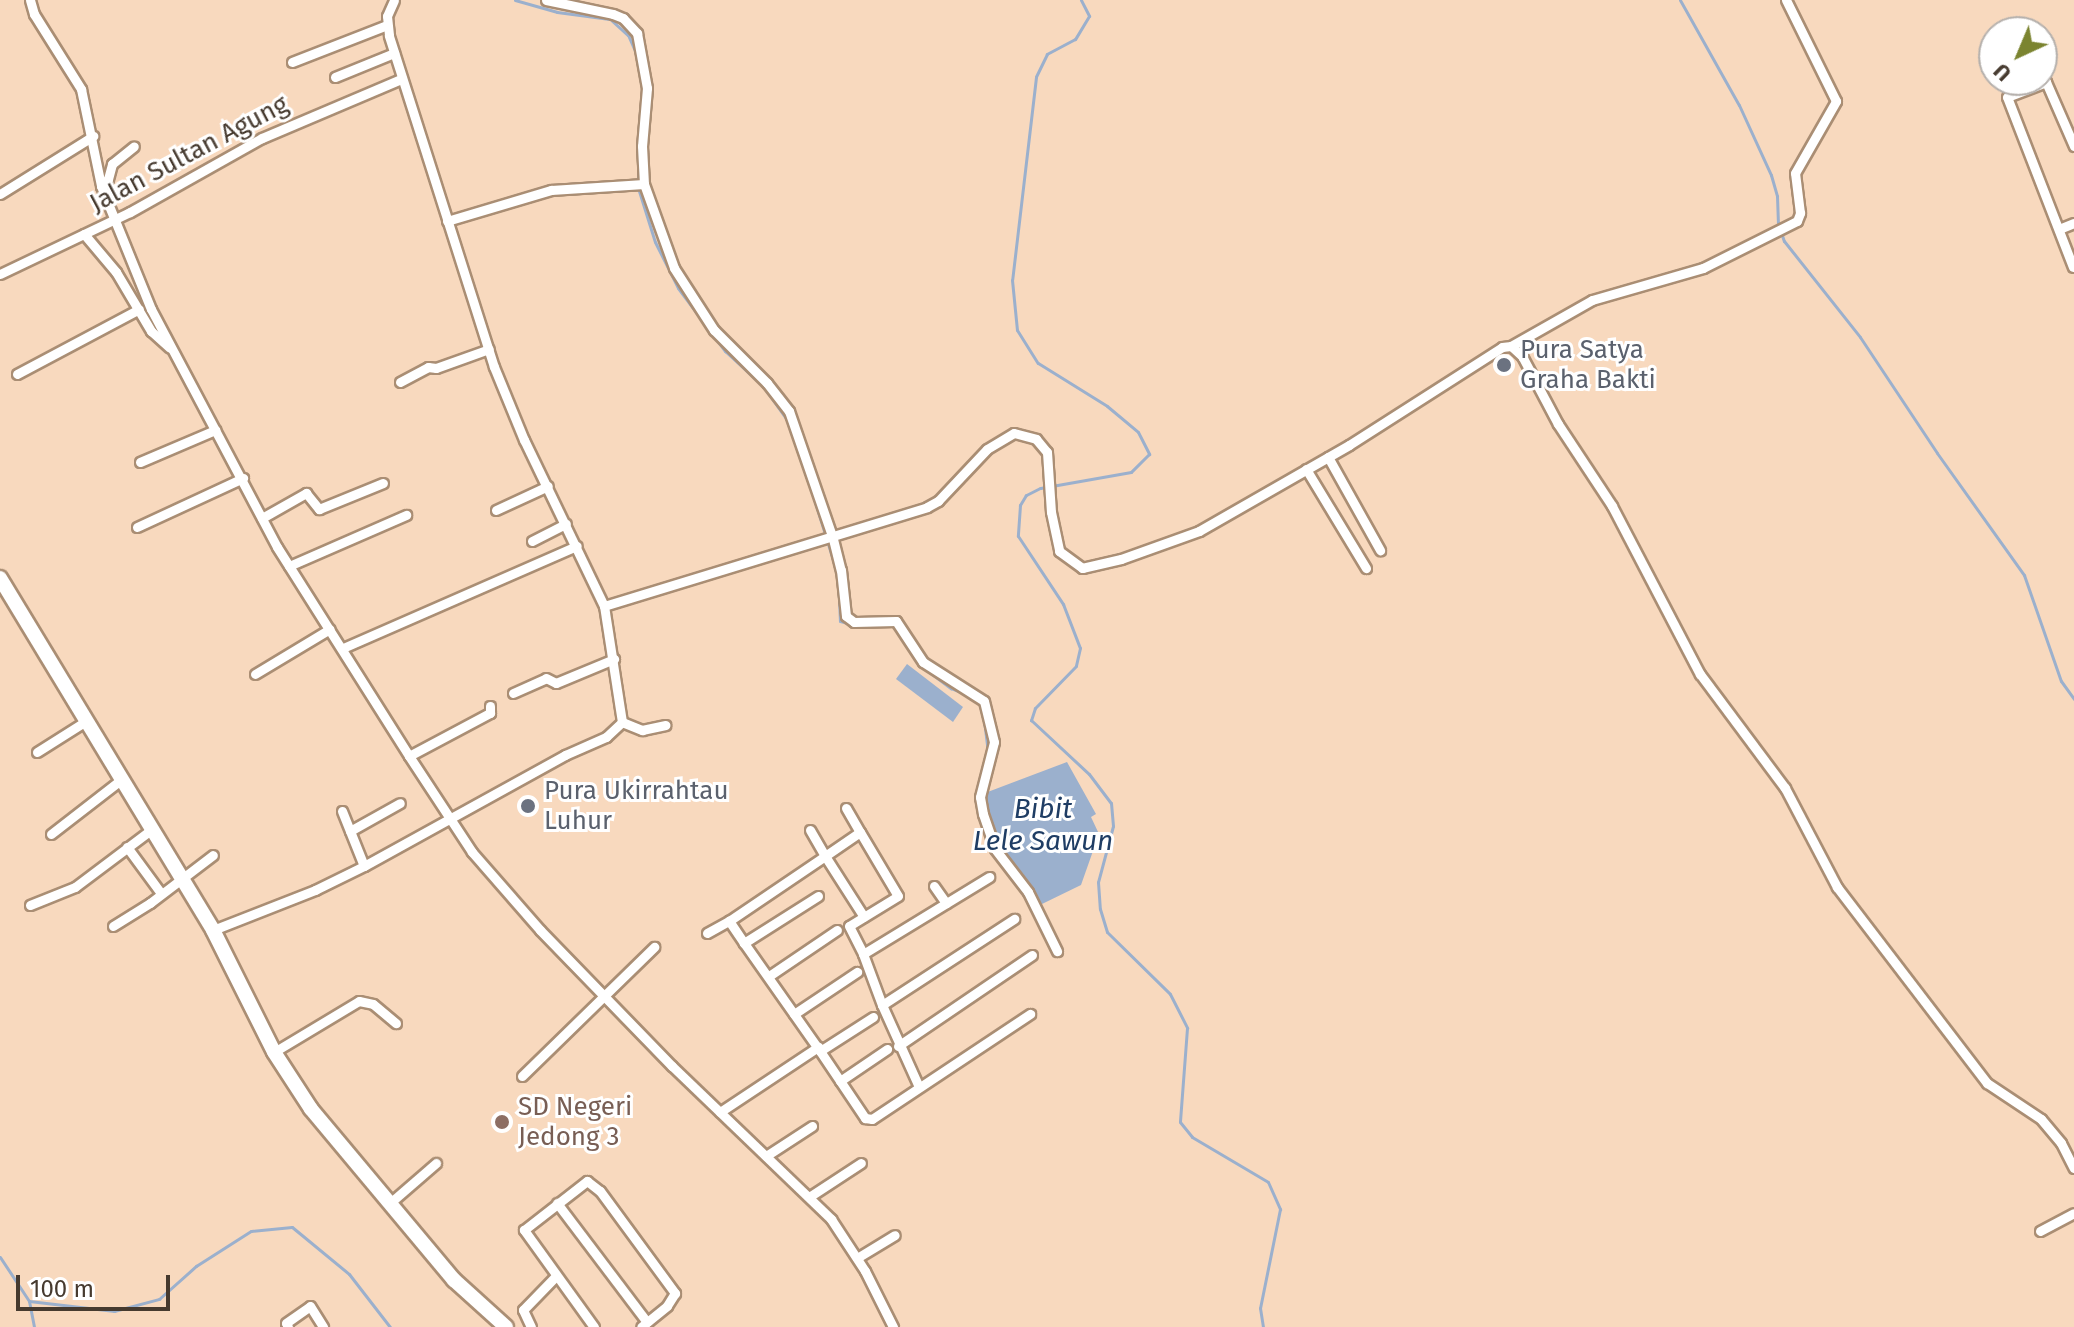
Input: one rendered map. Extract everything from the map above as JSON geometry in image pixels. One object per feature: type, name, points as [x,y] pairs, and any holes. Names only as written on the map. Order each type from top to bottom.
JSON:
[{"type":"street","points":[[30,0],[34,14],[81,89],[101,186],[113,220],[172,349],[289,566],[409,756],[472,852],[604,998],[831,1219],[857,1258],[893,1327]]},
{"type":"street","points":[[394,0],[387,25],[401,79],[489,349],[510,408],[604,606],[622,722]]},
{"type":"street","points":[[546,0],[613,14],[623,18],[637,33],[647,88],[642,146],[644,184],[664,245],[686,289],[722,339],[767,383],[789,411],[849,620],[896,621],[923,662],[984,701],[994,742],[980,797],[983,814],[995,849],[1028,892],[1057,951]]},
{"type":"street","points":[[604,606],[828,540],[927,507],[938,501],[987,449],[1014,433],[1029,435],[1041,443],[1049,458],[1049,491],[1059,551],[1082,568],[1149,552],[1184,538],[1328,457],[1491,353],[1511,346],[1592,300],[1685,275],[1797,221],[1800,213],[1794,186],[1800,162],[1836,101],[1786,0]]},
{"type":"street","points":[[292,62],[387,25]]},
{"type":"street","points":[[335,77],[394,53]]},
{"type":"street","name":"Jalan Sultan Agung","points":[[0,274],[113,220],[262,138],[401,79]]},
{"type":"street","points":[[2073,267],[2007,97],[2046,82],[2074,146]]},
{"type":"street","points":[[0,194],[93,136]]},
{"type":"street","points":[[101,186],[112,164],[134,146]]},
{"type":"street","points":[[447,221],[551,190],[644,184]]},
{"type":"street","points":[[2059,229],[2074,223]]},
{"type":"street","points":[[84,234],[103,255],[151,331],[172,349]]},
{"type":"street","points":[[17,374],[139,309]]},
{"type":"street","points":[[1511,346],[1522,356],[1558,424],[1612,506],[1700,674],[1785,788],[1837,887],[1987,1083],[2041,1119],[2061,1143],[2073,1166]]},
{"type":"street","points":[[400,382],[428,367],[434,369],[489,349]]},
{"type":"street","points":[[140,462],[215,430]]},
{"type":"street","points":[[1328,457],[1380,550]]},
{"type":"street","points":[[1306,469],[1366,568]]},
{"type":"street","points":[[137,527],[243,478]]},
{"type":"street","points":[[262,518],[306,493],[319,509],[383,483]]},
{"type":"street","points":[[496,510],[548,486]]},
{"type":"street","points":[[289,566],[406,515]]},
{"type":"street","points":[[532,541],[566,524]]},
{"type":"street","points":[[343,648],[577,546]]},
{"type":"street","points":[[0,578],[213,930],[274,1052],[334,1140],[454,1280],[506,1327]]},
{"type":"street","points":[[255,674],[330,629]]},
{"type":"street","points":[[513,693],[546,678],[556,683],[614,659]]},
{"type":"street","points":[[409,756],[490,713],[490,706]]},
{"type":"street","points":[[37,752],[86,721]]},
{"type":"street","points":[[622,722],[642,730],[665,725]]},
{"type":"street","points":[[213,930],[315,890],[364,866],[565,755],[606,737],[622,722]]},
{"type":"street","points":[[51,834],[122,779]]},
{"type":"street","points":[[350,831],[400,803]]},
{"type":"street","points":[[846,808],[898,896],[849,926],[898,1046],[919,1087]]},
{"type":"street","points":[[342,811],[364,866]]},
{"type":"street","points":[[30,905],[75,887],[151,830]]},
{"type":"street","points":[[810,830],[864,917]]},
{"type":"street","points":[[707,933],[860,832]]},
{"type":"street","points":[[127,847],[160,892]]},
{"type":"street","points":[[113,926],[150,903],[160,892],[213,855]]},
{"type":"street","points":[[863,954],[989,877]]},
{"type":"street","points":[[934,886],[946,903]]},
{"type":"street","points":[[744,943],[818,896]]},
{"type":"street","points":[[882,1005],[1014,919]]},
{"type":"street","points":[[729,921],[868,1119],[1030,1014]]},
{"type":"street","points":[[769,976],[837,930]]},
{"type":"street","points":[[522,1076],[654,947]]},
{"type":"street","points":[[898,1046],[1032,955]]},
{"type":"street","points":[[794,1014],[857,972]]},
{"type":"street","points":[[274,1052],[359,1001],[373,1004],[396,1023]]},
{"type":"street","points":[[720,1112],[873,1017]]},
{"type":"street","points":[[840,1081],[887,1049]]},
{"type":"street","points":[[766,1156],[812,1126]]},
{"type":"street","points":[[390,1203],[436,1163]]},
{"type":"street","points":[[809,1197],[861,1163]]},
{"type":"street","points":[[557,1203],[644,1325],[667,1306],[675,1293],[600,1191],[587,1181],[557,1203],[524,1230],[594,1327]]},
{"type":"street","points":[[2040,1231],[2074,1213]]},
{"type":"street","points":[[857,1258],[895,1235]]},
{"type":"street","points":[[531,1327],[523,1310],[556,1276]]},
{"type":"street","points":[[288,1327],[286,1323],[310,1306],[323,1327]]},
{"type":"water","points":[[907,664],[963,707],[953,722],[896,679]]},
{"type":"water","name":"Bibit Lele Sawun","points":[[1067,762],[1096,814],[1091,817],[1099,834],[1081,885],[1042,904],[1018,870],[999,853],[985,793]]},
{"type":"waterway","points":[[515,0],[557,12],[610,19],[628,35],[637,55]]},
{"type":"waterway","points":[[1081,0],[1089,16],[1075,39],[1047,54],[1036,77],[1012,280],[1017,330],[1038,363],[1107,406],[1138,432],[1149,454],[1131,472],[1040,488],[1026,495],[1020,505],[1018,536],[1063,604],[1080,648],[1076,666],[1035,708],[1031,720],[1089,774],[1111,803],[1113,826],[1098,882],[1100,909],[1107,932],[1170,994],[1187,1028],[1180,1122],[1192,1137],[1268,1182],[1280,1209],[1260,1308],[1263,1327]]},
{"type":"waterway","points":[[1680,0],[1739,105],[1771,175],[1777,196],[1778,223],[1784,241],[1860,337],[1937,453],[2024,575],[2061,681],[2074,699]]},
{"type":"waterway","points":[[638,150],[638,178]]},
{"type":"waterway","points":[[639,191],[655,242],[678,288],[725,351],[763,386],[788,421]]},
{"type":"waterway","points":[[811,489],[838,576],[840,621],[851,624]]},
{"type":"waterway","points":[[920,665],[951,688],[968,695]]},
{"type":"waterway","points":[[984,720],[988,752]]},
{"type":"waterway","points":[[976,805],[980,778]]},
{"type":"waterway","points":[[0,1257],[29,1301],[114,1311],[159,1299],[196,1266],[251,1231],[292,1227],[349,1274],[390,1327]]},
{"type":"waterway","points":[[29,1301],[34,1327]]},
{"type":"place","name":"Pura Satya Graha Bakti","points":[[1504,365]]},
{"type":"place","name":"Pura Ukirrahtau Luhur","points":[[528,806]]},
{"type":"place","name":"SD Negeri Jedong 3","points":[[502,1122]]}]
